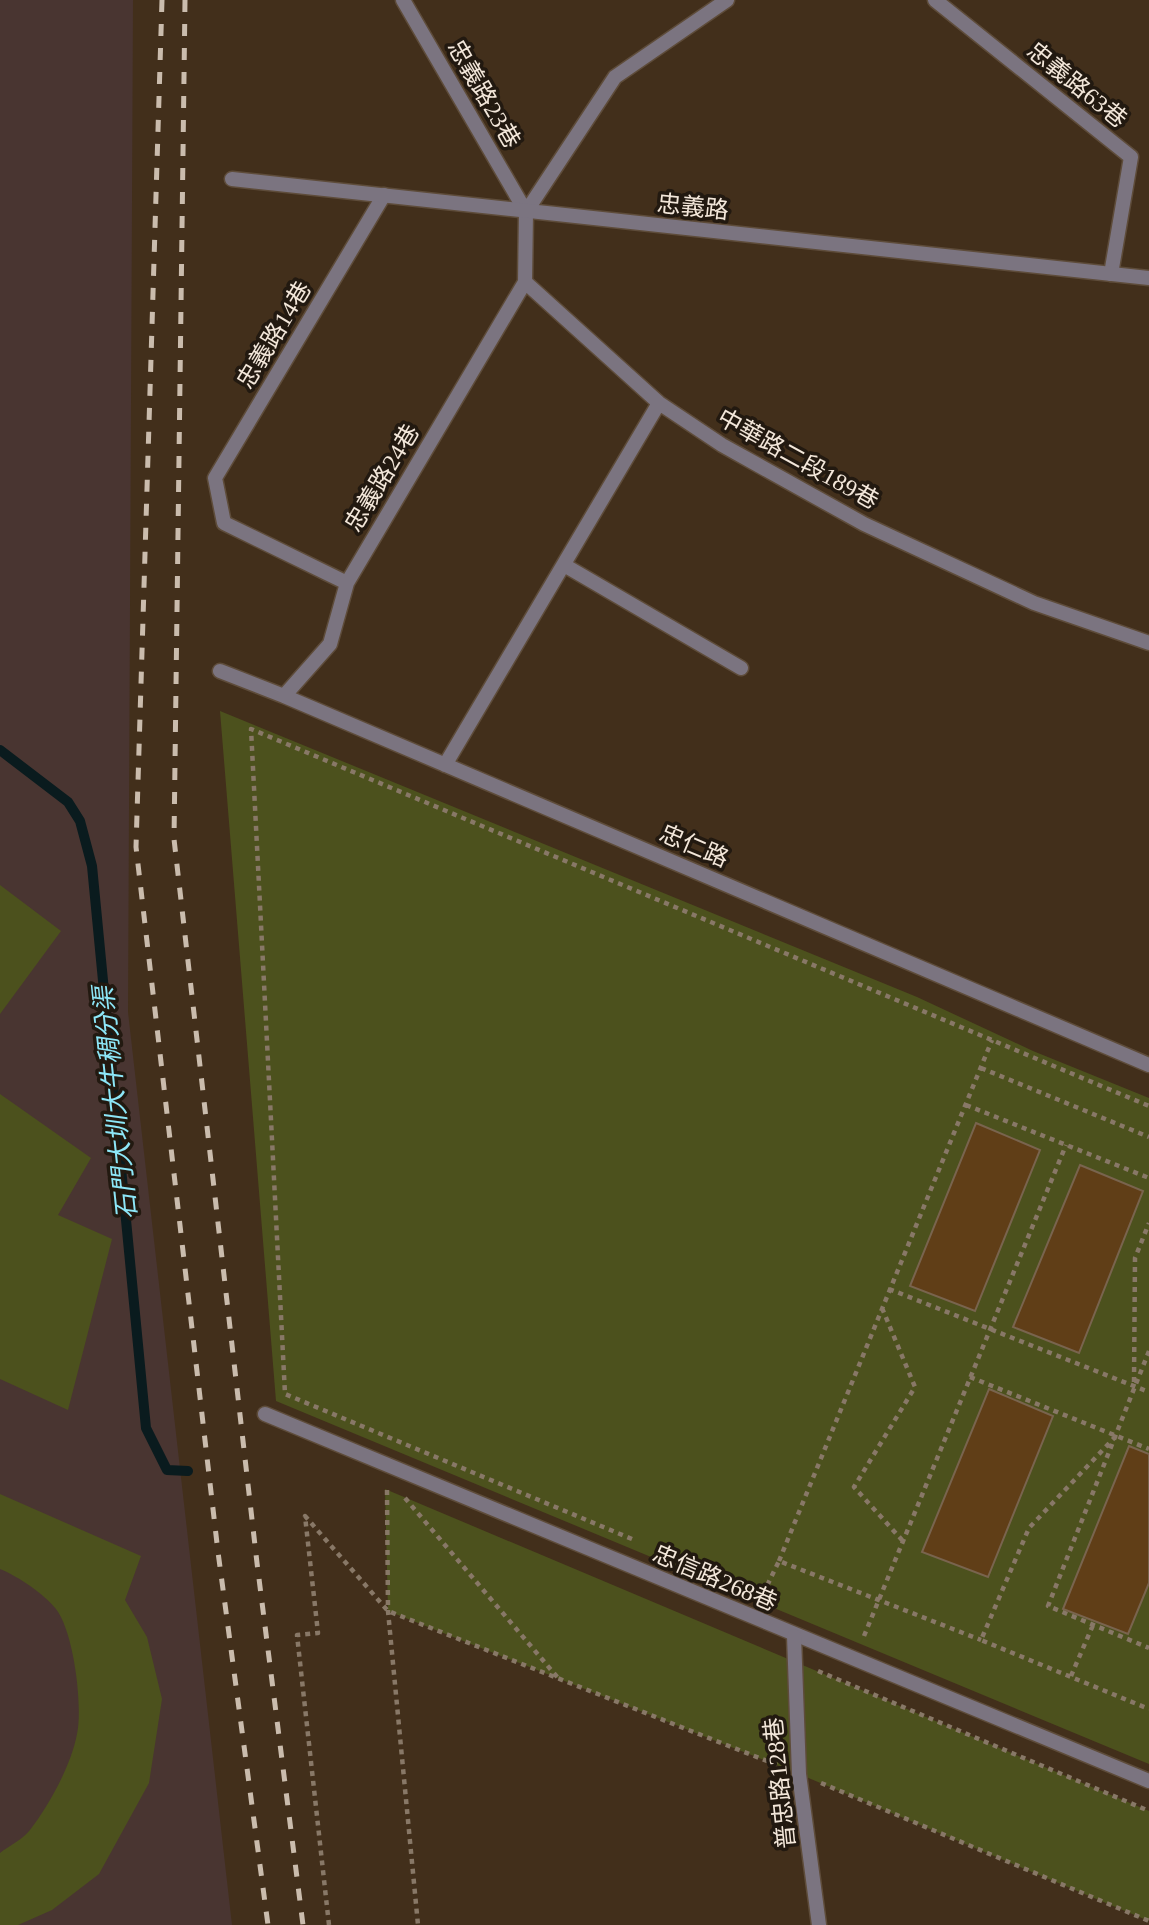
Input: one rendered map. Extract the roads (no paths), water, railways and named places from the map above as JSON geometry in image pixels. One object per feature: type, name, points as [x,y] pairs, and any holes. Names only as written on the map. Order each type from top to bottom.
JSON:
[{"type":"street","name":"忠義路23巷","points":[[403,0],[526,212]]},
{"type":"street","points":[[525,282],[526,212],[615,77],[727,0]]},
{"type":"street","name":"忠義路63巷","points":[[935,0],[1131,157],[1111,274]]},
{"type":"street","name":"忠義路","points":[[232,179],[1149,278]]},
{"type":"street","name":"忠義路14巷","points":[[346,583],[224,523],[215,478],[384,195]]},
{"type":"street","name":"中華路二段189巷","points":[[525,282],[659,403],[722,445],[864,524],[1034,603],[1149,643]]},
{"type":"street","name":"忠義路24巷","points":[[284,696],[330,644],[346,583],[525,282]]},
{"type":"street","points":[[445,765],[659,403]]},
{"type":"street","points":[[564,565],[741,668]]},
{"type":"street","name":"忠仁路","points":[[220,671],[1149,1065]]},
{"type":"street","name":"忠信路268巷","points":[[265,1414],[1149,1782]]},
{"type":"street","name":"普忠路128巷","points":[[794,1636],[799,1774],[819,1925]]},
{"type":"waterway","name":"石門大圳大牛稠分渠","points":[[0,750],[68,802],[80,821],[92,866],[146,1428],[167,1470],[188,1471]]},
{"type":"railway","points":[[162,0],[136,847],[218,1552],[268,1925]]},
{"type":"railway","points":[[185,0],[174,839],[257,1563],[303,1925]]}]
